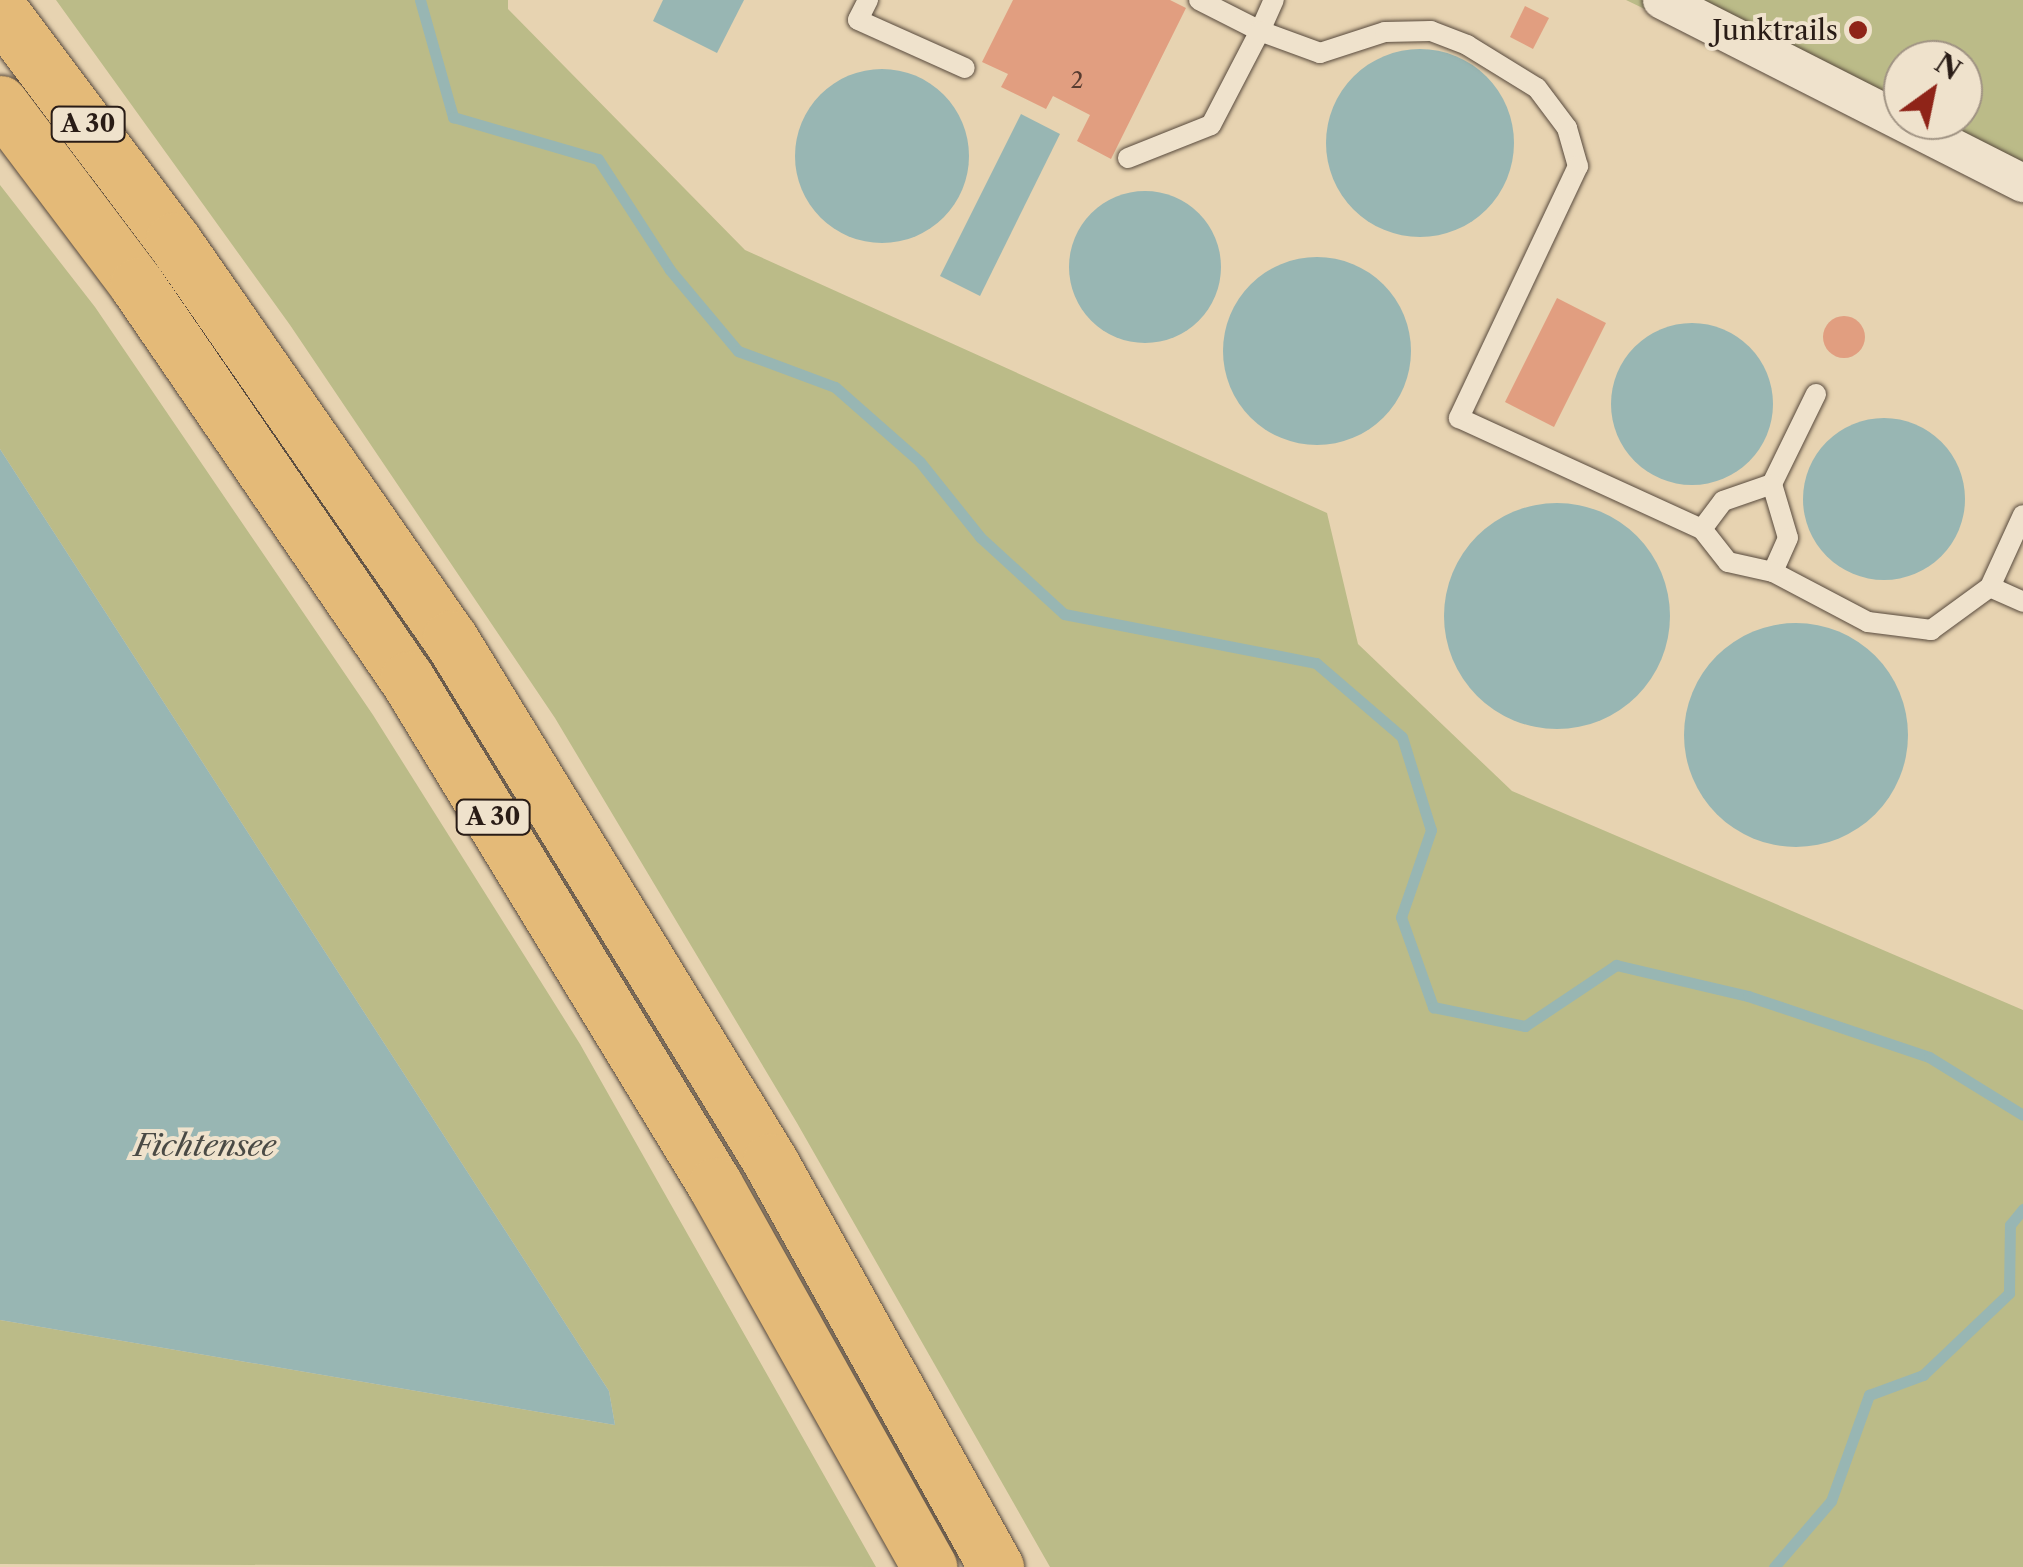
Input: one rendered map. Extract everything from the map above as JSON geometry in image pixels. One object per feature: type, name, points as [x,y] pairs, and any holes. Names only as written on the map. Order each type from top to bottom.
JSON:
[{"type":"highway","name":"A 30","points":[[0,10],[172,240],[450,638],[770,1161],[996,1567]]},
{"type":"highway","name":"A 30","points":[[0,103],[137,285],[407,680],[706,1168],[930,1567]]},
{"type":"street","points":[[1662,0],[2023,183]]},
{"type":"lane","points":[[868,0],[858,20],[964,68]]},
{"type":"lane","points":[[1199,0],[1260,31],[1320,53],[1384,32],[1431,31],[1507,65],[1537,88],[1566,128],[1578,166],[1459,418],[1702,529],[1728,562],[1772,572],[1868,622],[1932,630],[1990,587],[2023,516]]},
{"type":"lane","points":[[1128,158],[1211,125],[1274,0]]},
{"type":"lane","points":[[1772,572],[1788,538],[1772,484],[1816,394]]},
{"type":"lane","points":[[1702,529],[1723,501],[1772,484]]},
{"type":"lane","points":[[1990,587],[2023,602]]},
{"type":"green space","points":[[56,0],[508,0],[508,9],[745,250],[1327,513],[1358,644],[1512,791],[2023,1010],[2023,1567],[1050,1567],[797,1123],[555,718],[290,325]]},
{"type":"green space","points":[[1626,0],[2023,0],[2023,193],[1916,140],[1983,140],[1983,40],[1883,40],[1883,124]]},
{"type":"green space","points":[[0,185],[95,307],[373,715],[580,1044],[876,1567],[0,1564],[0,1320],[615,1425],[609,1391],[0,449]]},
{"type":"water","points":[[663,0],[744,0],[717,53],[653,21]]},
{"type":"water","points":[[1420,49],[1456,56],[1487,76],[1507,107],[1514,143],[1507,179],[1487,210],[1456,230],[1420,237],[1384,230],[1353,210],[1333,179],[1326,143],[1333,107],[1353,76],[1384,56]]},
{"type":"water","points":[[882,69],[915,76],[944,94],[962,123],[969,156],[962,189],[944,218],[915,236],[882,243],[849,236],[820,218],[802,189],[795,156],[802,123],[820,94],[849,76]]},
{"type":"water","points":[[1021,114],[1060,134],[980,296],[940,276]]},
{"type":"water","points":[[1145,191],[1174,197],[1199,213],[1215,238],[1221,267],[1215,296],[1199,321],[1174,337],[1145,343],[1116,337],[1091,321],[1075,296],[1069,267],[1075,238],[1091,213],[1116,197]]},
{"type":"water","points":[[1317,257],[1353,264],[1384,284],[1404,315],[1411,351],[1404,387],[1384,418],[1353,438],[1317,445],[1281,438],[1250,418],[1230,387],[1223,351],[1230,315],[1250,284],[1281,264]]},
{"type":"water","points":[[1692,323],[1723,329],[1749,347],[1767,373],[1773,404],[1767,435],[1749,461],[1723,479],[1692,485],[1661,479],[1635,461],[1617,435],[1611,404],[1617,373],[1635,347],[1661,329]]},
{"type":"water","points":[[1884,418],[1915,425],[1941,442],[1958,468],[1965,499],[1958,530],[1941,556],[1915,573],[1884,580],[1853,573],[1827,556],[1810,530],[1803,499],[1810,468],[1827,442],[1853,425]]},
{"type":"water","name":"Fichtensee","points":[[0,449],[609,1391],[615,1425],[0,1320]]},
{"type":"water","points":[[1557,503],[1600,512],[1637,536],[1661,573],[1670,616],[1661,659],[1637,696],[1600,720],[1557,729],[1514,720],[1477,696],[1453,659],[1444,616],[1453,573],[1477,536],[1514,512]]},
{"type":"water","points":[[1796,623],[1839,631],[1876,655],[1900,692],[1908,735],[1900,778],[1876,815],[1839,839],[1796,847],[1753,839],[1716,815],[1692,778],[1684,735],[1692,692],[1716,655],[1753,631]]},
{"type":"building","points":[[1013,0],[1170,0],[1186,8],[1111,159],[1077,141],[1090,115],[1053,96],[1046,109],[1001,87],[1008,74],[982,62]]},
{"type":"building","points":[[1525,6],[1549,18],[1533,49],[1510,37]]},
{"type":"building","points":[[1557,298],[1606,323],[1554,427],[1505,402]]},
{"type":"building","points":[[1844,316],[1859,322],[1865,337],[1859,352],[1844,358],[1829,352],[1823,337],[1829,322]]},
{"type":"waterway","points":[[420,0],[453,117],[598,159],[670,270],[738,351],[835,387],[920,462],[980,537],[1064,614],[1316,663],[1402,737],[1431,830],[1401,917],[1433,1007],[1525,1026],[1616,965],[1748,996],[1929,1057],[2023,1115]]},
{"type":"waterway","points":[[1774,1567],[1831,1501],[1869,1395],[1923,1375],[2009,1293],[2010,1225],[2023,1209]]},
{"type":"place","name":"Junktrails","points":[[1858,30]]}]
